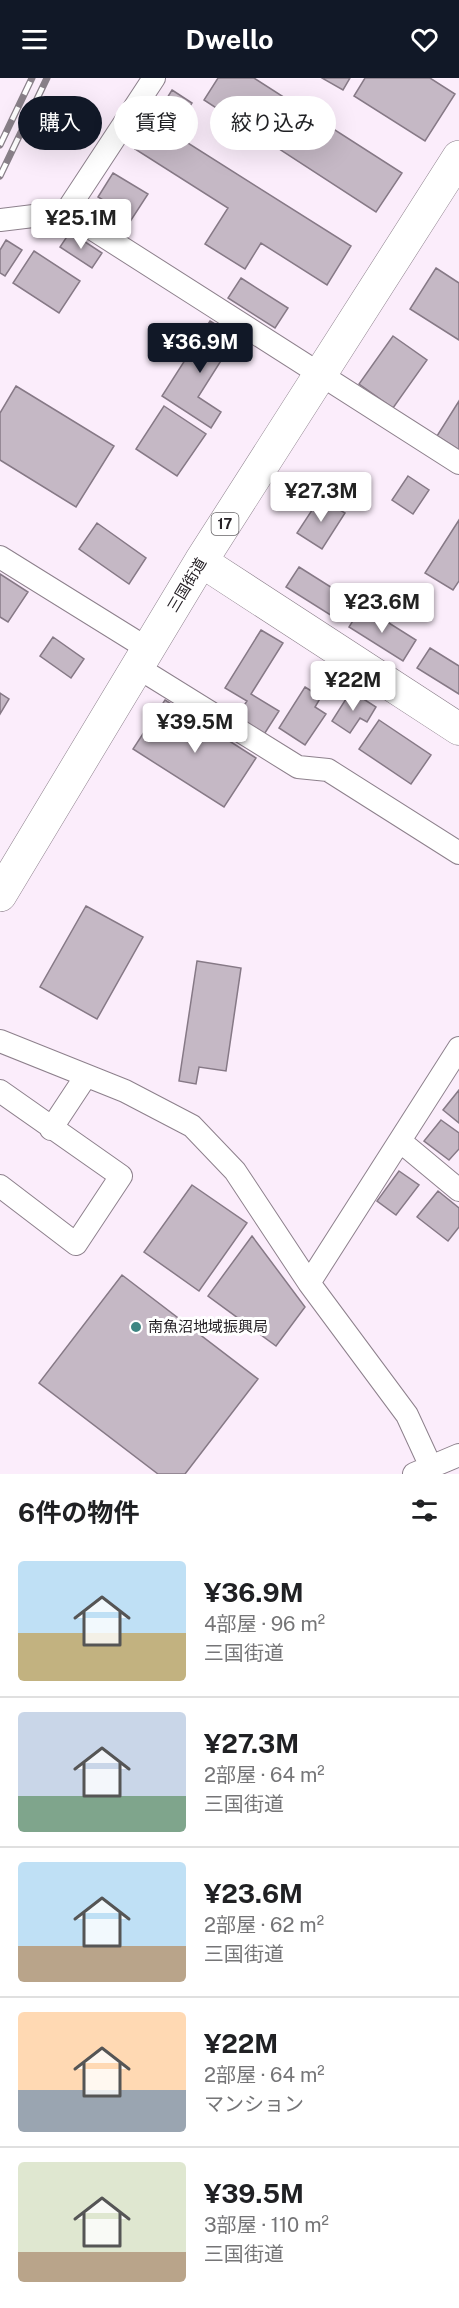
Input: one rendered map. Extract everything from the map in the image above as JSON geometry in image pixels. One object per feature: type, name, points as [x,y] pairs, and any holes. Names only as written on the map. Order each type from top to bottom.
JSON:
[{"type":"highway","name":"三国街道","points":[[0,896],[201,561],[322,375],[459,157]]},
{"type":"street","points":[[66,212],[154,78]]},
{"type":"street","points":[[0,220],[66,212],[459,463]]},
{"type":"street","points":[[0,557],[298,767],[328,770],[459,853]]},
{"type":"street","points":[[201,561],[459,729]]},
{"type":"street","points":[[0,1041],[125,1091],[192,1126],[236,1172],[309,1283],[407,1415],[422,1470],[459,1455]]},
{"type":"street","points":[[309,1283],[459,1048]]},
{"type":"street","points":[[51,1129],[86,1076]]},
{"type":"street","points":[[0,1090],[51,1129],[121,1176],[76,1244],[0,1186]]},
{"type":"street","points":[[400,1141],[459,1190]]},
{"type":"building","points":[[218,78],[254,78],[282,96],[210,96],[210,104],[204,100]]},
{"type":"building","points":[[322,78],[350,78],[343,90]]},
{"type":"building","points":[[365,78],[430,78],[455,94],[425,141],[354,96]]},
{"type":"building","points":[[172,90],[181,96],[168,96]]},
{"type":"building","points":[[336,131],[402,173],[376,212],[281,150],[336,150]]},
{"type":"building","points":[[198,149],[351,246],[327,285],[261,243],[245,269],[205,244],[228,208],[137,150]]},
{"type":"building","points":[[113,173],[148,194],[124,231],[112,223],[120,210],[98,197]]},
{"type":"building","points":[[70,232],[102,253],[92,268],[60,247]]},
{"type":"building","points":[[6,240],[22,250],[5,276],[0,273],[0,250]]},
{"type":"building","points":[[34,251],[80,281],[59,313],[13,283]]},
{"type":"building","points":[[436,268],[459,283],[459,340],[410,309]]},
{"type":"building","points":[[241,278],[288,308],[275,328],[228,298]]},
{"type":"building","points":[[210,321],[236,337],[198,397],[221,412],[211,428],[162,396]]},
{"type":"building","points":[[393,336],[427,360],[393,408],[359,384]]},
{"type":"building","points":[[16,386],[114,446],[76,507],[0,460],[0,413]]},
{"type":"building","points":[[459,401],[459,450],[437,436]]},
{"type":"building","points":[[164,406],[206,434],[177,476],[136,449]]},
{"type":"building","points":[[408,476],[429,490],[413,514],[392,500]]},
{"type":"building","points":[[320,498],[345,513],[322,549],[297,533]]},
{"type":"building","points":[[459,520],[459,581],[453,590],[425,573]]},
{"type":"building","points":[[97,523],[146,558],[129,584],[79,549]]},
{"type":"building","points":[[299,567],[353,601],[340,621],[286,587]]},
{"type":"building","points":[[0,574],[28,592],[8,622],[0,617]]},
{"type":"building","points":[[362,606],[416,640],[403,661],[349,627]]},
{"type":"building","points":[[261,630],[283,643],[251,694],[279,711],[263,736],[235,719],[247,701],[225,688]]},
{"type":"building","points":[[53,637],[84,659],[71,678],[40,656]]},
{"type":"building","points":[[430,648],[459,666],[459,694],[417,668]]},
{"type":"building","points":[[305,687],[321,697],[315,707],[326,714],[305,745],[279,728]]},
{"type":"building","points":[[351,691],[376,707],[367,722],[360,718],[350,733],[332,721]]},
{"type":"building","points":[[0,693],[9,699],[0,714]]},
{"type":"building","points":[[165,700],[256,758],[224,807],[133,749]]},
{"type":"building","points":[[379,720],[431,755],[411,784],[359,749]]},
{"type":"building","points":[[86,906],[143,937],[97,1019],[40,987]]},
{"type":"building","points":[[197,961],[241,968],[226,1071],[199,1067],[196,1084],[179,1081]]},
{"type":"building","points":[[459,1090],[459,1123],[443,1110]]},
{"type":"building","points":[[441,1120],[459,1133],[459,1149],[449,1160],[424,1141]]},
{"type":"building","points":[[399,1171],[419,1185],[396,1215],[377,1201]]},
{"type":"building","points":[[192,1185],[247,1223],[199,1291],[144,1252]]},
{"type":"building","points":[[438,1191],[459,1208],[459,1227],[448,1241],[417,1217]]},
{"type":"building","points":[[252,1236],[305,1307],[276,1346],[208,1296]]},
{"type":"building","name":"南魚沼地域振興局","points":[[122,1275],[258,1379],[185,1474],[158,1474],[39,1383]]},
{"type":"railway","points":[[0,145],[32,78]]},
{"type":"railway","points":[[0,176],[47,78]]},
{"type":"place","name":"南魚沼地域振興局","points":[[136,1327]]}]
